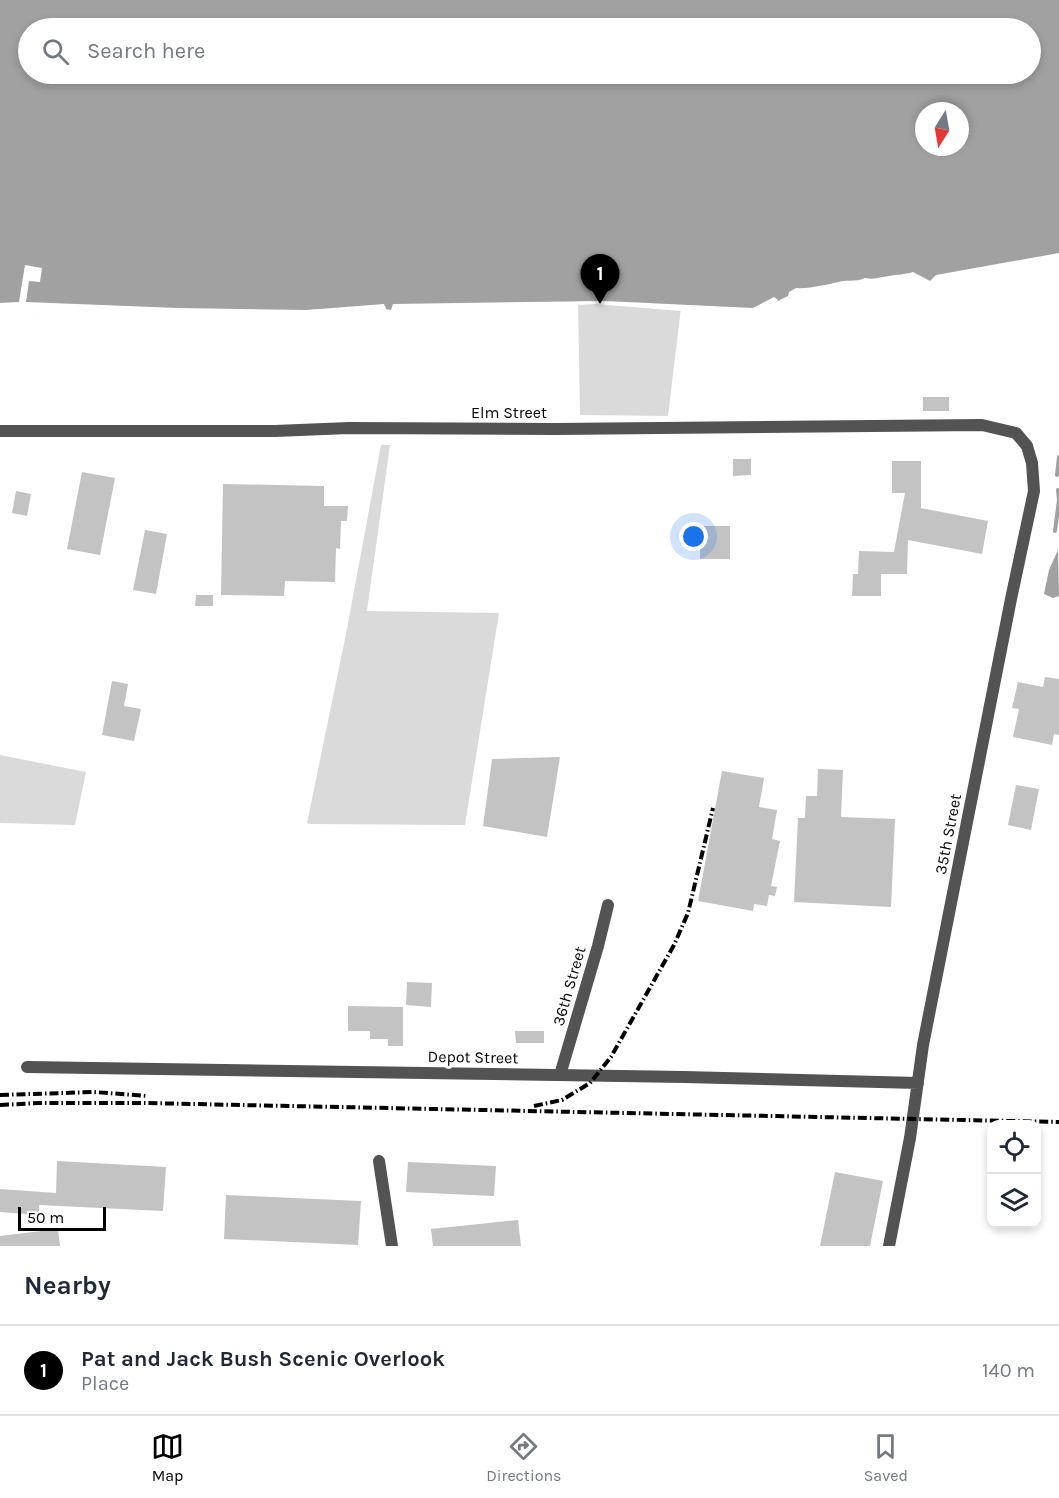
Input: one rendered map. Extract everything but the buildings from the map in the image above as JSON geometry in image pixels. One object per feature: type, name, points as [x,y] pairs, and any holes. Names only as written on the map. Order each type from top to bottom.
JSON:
[{"type":"street","name":"Elm Street","points":[[0,431],[275,431],[349,428],[555,429],[982,424],[1016,433]]},
{"type":"street","name":"35th Street","points":[[889,1246],[910,1138],[923,1045],[1034,491],[1028,446],[1016,433]]},
{"type":"street","name":"36th Street","points":[[560,1075],[608,905]]},
{"type":"street","name":"Depot Street","points":[[27,1067],[918,1083]]},
{"type":"street","points":[[379,1161],[392,1246]]},
{"type":"shaded area","points":[[0,0],[1059,0],[1059,261],[960,278],[930,281],[913,272],[796,288],[764,312],[596,301],[512,305],[393,306],[391,310],[386,310],[385,306],[307,310],[57,310],[0,335]]},
{"type":"shaded area","points":[[578,301],[609,301],[681,308],[668,416],[580,415]]},
{"type":"shaded area","points":[[381,445],[390,445],[367,611],[499,613],[465,825],[307,823],[347,629]]},
{"type":"shaded area","points":[[1058,550],[1059,596],[1053,598],[1044,594],[1049,570]]},
{"type":"shaded area","points":[[0,755],[86,772],[75,825],[0,823]]},
{"type":"pier","points":[[1059,253],[1059,264],[1027,271],[960,281],[939,283],[930,281],[936,275]]},
{"type":"pier","points":[[25,265],[42,268],[40,282],[29,281],[26,302],[307,310],[384,304],[386,309],[391,310],[393,304],[605,301],[753,308],[774,297],[778,300],[764,315],[717,314],[596,304],[512,308],[394,309],[391,313],[383,309],[307,313],[124,311],[57,313],[39,318],[11,337],[0,338],[0,303],[19,302]]},
{"type":"waterway","points":[[1057,475],[1059,457]]},
{"type":"waterway","points":[[1055,531],[1058,490]]},
{"type":"railway","points":[[534,1106],[562,1100],[590,1083],[611,1057],[674,945],[688,913],[713,808]]},
{"type":"railway","points":[[0,1095],[94,1092],[147,1096]]},
{"type":"railway","points":[[0,1105],[145,1103],[1059,1122]]},
{"type":"place","name":"Pat and Jack Bush Scenic Overlook","points":[[600,304]]}]
